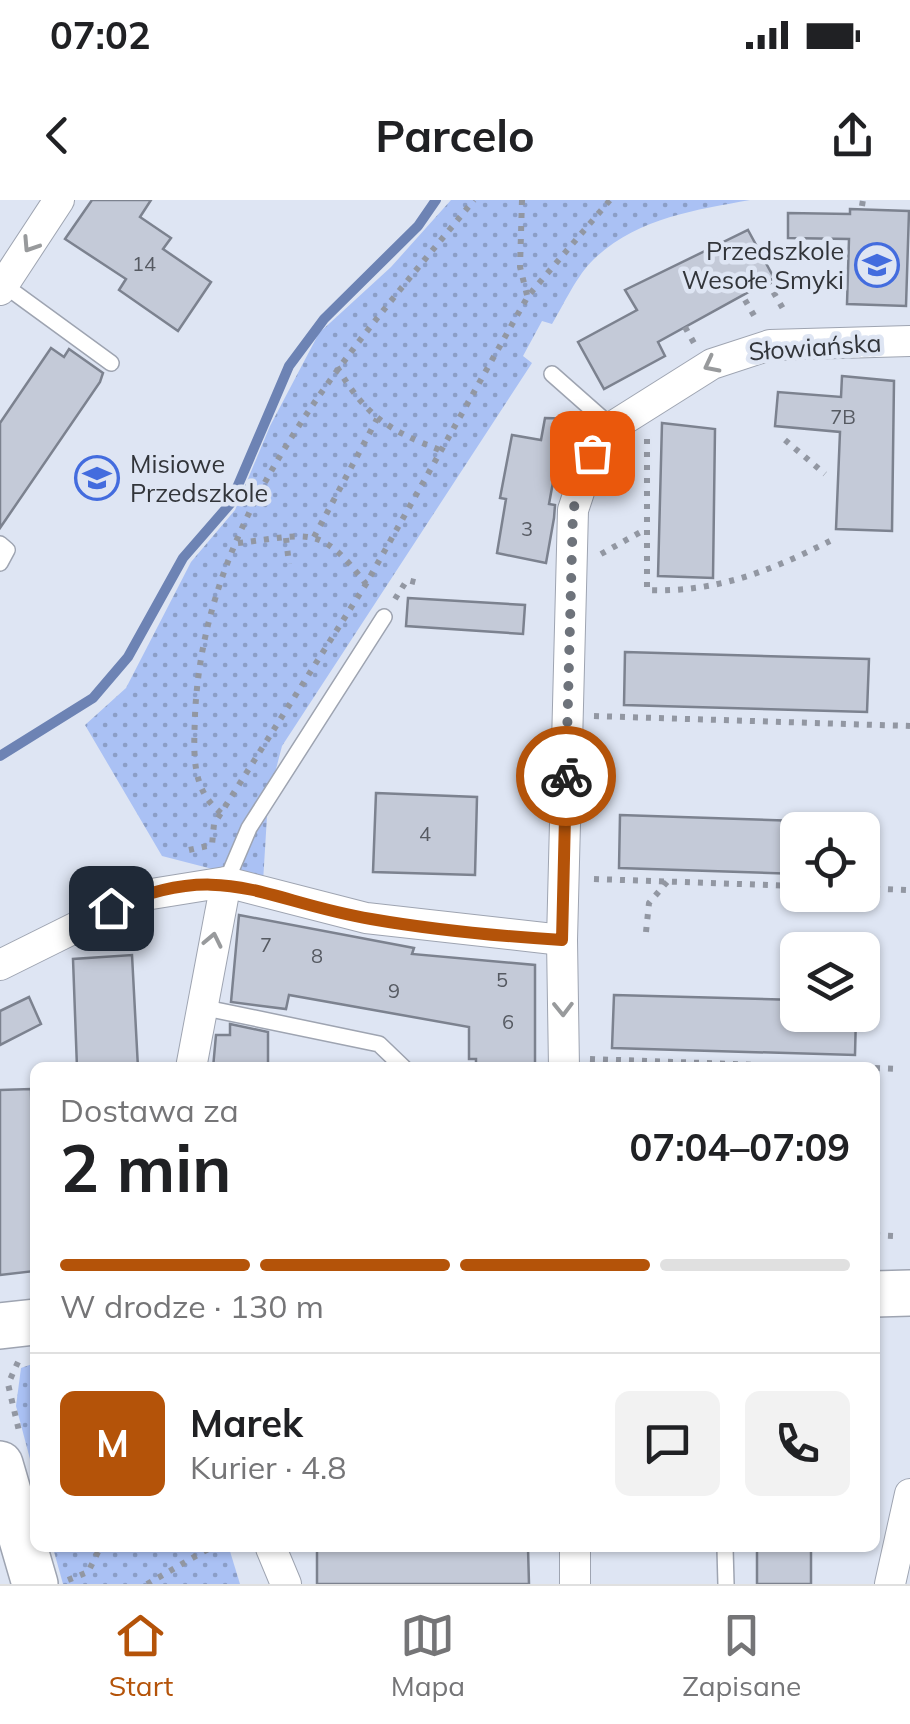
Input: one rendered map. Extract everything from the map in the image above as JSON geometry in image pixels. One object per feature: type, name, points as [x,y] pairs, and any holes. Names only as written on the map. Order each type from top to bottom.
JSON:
[{"type":"street","points":[[2,288],[60,200]]},
{"type":"street","name":"Słowiańska","points":[[564,1062],[562,940],[573,510],[592,453],[612,428],[670,387],[748,349],[910,341]]},
{"type":"street","points":[[0,965],[139,896],[226,882],[366,918],[562,940]]},
{"type":"street","points":[[192,1062],[226,882]]},
{"type":"street","points":[[880,1294],[910,1293]]},
{"type":"street","points":[[0,1326],[30,1323]]},
{"type":"street","points":[[11,1454],[6,1513],[35,1584]]},
{"type":"street","points":[[890,1584],[910,1494]]},
{"type":"street","points":[[274,1552],[286,1584]]},
{"type":"street","points":[[574,1584],[575,1552]]},
{"type":"lane","points":[[2,288],[111,363]]},
{"type":"lane","points":[[552,374],[612,428]]},
{"type":"lane","points":[[0,544],[8,550],[0,564]]},
{"type":"lane","points":[[226,882],[248,828],[384,617]]},
{"type":"lane","points":[[200,1007],[365,1040],[379,1044],[398,1062]]},
{"type":"lane","points":[[725,1552],[726,1584]]},
{"type":"path","points":[[220,813],[206,802],[193,763],[196,682],[218,594],[238,543],[296,425],[337,368],[474,200]]},
{"type":"path","points":[[522,200],[520,267],[528,296]]},
{"type":"path","points":[[189,850],[212,845],[214,824],[220,813],[366,584],[528,296],[610,200]]},
{"type":"path","points":[[767,281],[777,298]]},
{"type":"path","points":[[337,368],[359,404],[394,432],[440,450]]},
{"type":"path","points":[[314,537],[377,418]]},
{"type":"path","points":[[647,433],[647,590],[716,587],[761,574],[830,542]]},
{"type":"path","points":[[785,440],[825,474]]},
{"type":"path","points":[[597,558],[646,529]]},
{"type":"path","points":[[238,543],[314,537],[337,546],[366,584]]},
{"type":"path","points":[[286,538],[288,564]]},
{"type":"path","points":[[407,580],[423,584]]},
{"type":"path","points":[[596,716],[910,726]]},
{"type":"path","points":[[593,878],[780,885]]},
{"type":"path","points":[[646,932],[649,903],[668,881]]},
{"type":"path","points":[[880,889],[907,890]]},
{"type":"path","points":[[595,1059],[633,1062]]},
{"type":"path","points":[[880,1068],[900,1069]]},
{"type":"path","points":[[880,1235],[895,1236]]},
{"type":"path","points":[[11,1454],[9,1378],[22,1360],[30,1358]]},
{"type":"path","points":[[60,1584],[88,1572],[98,1552]]},
{"type":"path","points":[[147,1584],[203,1552]]},
{"type":"shaded area","points":[[451,200],[750,200],[668,218],[629,234],[588,266],[552,324],[542,321],[523,356],[532,363],[282,746],[268,800],[263,882],[162,856],[85,725],[126,688],[191,562],[235,510],[270,426],[319,333],[391,267]]},
{"type":"shaded area","points":[[30,1365],[30,1459],[16,1406],[21,1368]]},
{"type":"shaded area","points":[[54,1552],[230,1552],[240,1584],[63,1584]]},
{"type":"building","points":[[92,200],[151,200],[140,217],[171,238],[163,249],[211,282],[178,331],[119,290],[126,279],[65,239]]},
{"type":"building","name":"Przedszkole Wesołe Smyki","points":[[850,209],[909,211],[906,306],[847,304],[849,239],[788,238],[788,213],[850,214]]},
{"type":"building","points":[[748,230],[774,278],[658,342],[665,356],[604,389],[578,342],[637,310],[625,290]]},
{"type":"building","points":[[51,348],[64,357],[69,349],[103,373],[0,528],[0,423]]},
{"type":"building","points":[[842,376],[894,381],[892,531],[836,529],[840,432],[775,426],[778,392],[841,397]]},
{"type":"building","points":[[545,418],[575,419],[570,445],[556,443],[560,444],[549,504],[555,505],[554,518],[546,563],[497,553],[506,499],[500,498],[512,435],[541,440]]},
{"type":"building","points":[[662,423],[715,429],[713,578],[658,576]]},
{"type":"building","points":[[408,598],[525,605],[523,634],[406,626]]},
{"type":"building","points":[[625,652],[869,659],[867,712],[624,705]]},
{"type":"building","points":[[376,793],[477,797],[475,875],[373,872]]},
{"type":"building","points":[[620,815],[780,820],[780,873],[619,868]]},
{"type":"building","points":[[239,915],[414,948],[412,954],[535,965],[535,1062],[469,1059],[469,1027],[289,995],[286,1009],[231,1002]]},
{"type":"building","points":[[132,955],[138,1062],[77,1062],[73,959]]},
{"type":"building","points":[[614,995],[780,1000],[780,1032],[856,1032],[855,1055],[612,1048]]},
{"type":"building","points":[[29,997],[41,1024],[0,1045],[0,1011]]},
{"type":"building","points":[[230,1024],[268,1032],[268,1062],[214,1062],[216,1035],[230,1035]]},
{"type":"building","points":[[30,1089],[30,1272],[0,1275],[0,1090]]},
{"type":"building","points":[[317,1552],[528,1552],[529,1584],[317,1584]]},
{"type":"building","points":[[757,1552],[811,1552],[811,1584],[757,1584]]},
{"type":"waterway","points":[[0,756],[93,698],[128,657],[183,558],[230,504],[289,366],[324,319],[418,226],[436,200]]},
{"type":"way so far","points":[[566,776],[573,510],[592,453]]},
{"type":"place","name":"Przedszkole Wesołe Smyki","points":[[877,265]]},
{"type":"place","name":"Misiowe Przedszkole","points":[[97,478]]},
{"type":"route","points":[[111,908],[171,887],[226,882],[366,918],[473,934],[562,940],[566,776]]}]
